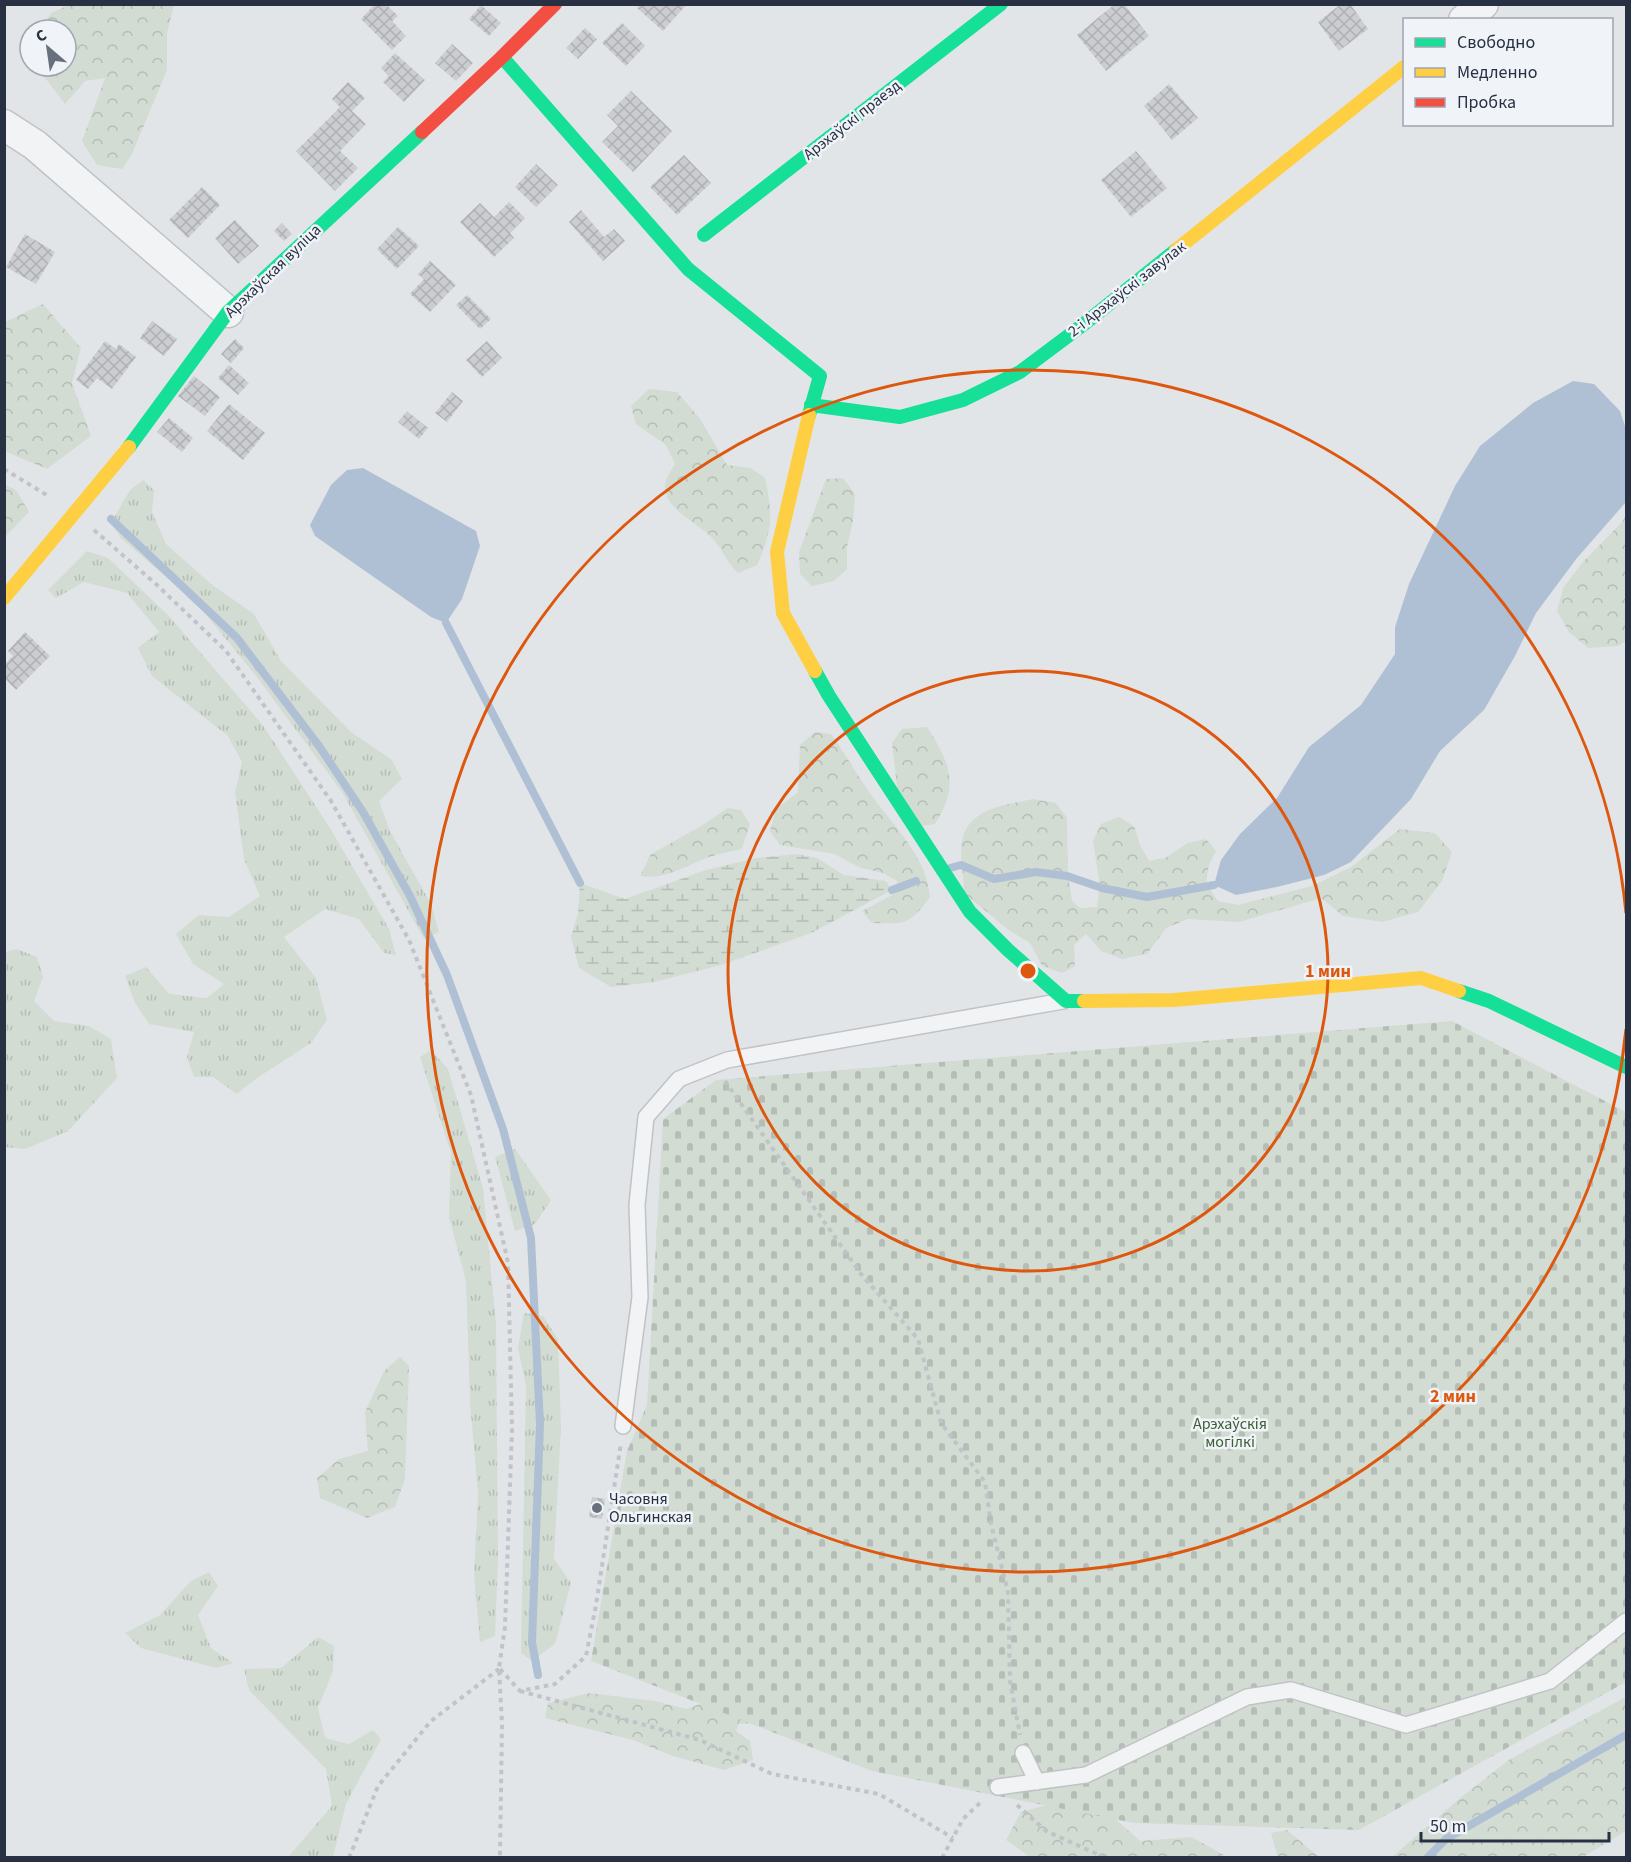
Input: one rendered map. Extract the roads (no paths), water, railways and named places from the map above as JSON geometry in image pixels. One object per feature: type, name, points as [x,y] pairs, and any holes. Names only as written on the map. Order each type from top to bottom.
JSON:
[{"type":"street","name":"Арэхаўская вуліца","points":[[4,598],[129,447],[228,312],[502,57],[555,4]]},
{"type":"street","name":"Арэхаўскі праезд","points":[[704,235],[1001,4]]},
{"type":"street","points":[[1466,18],[1483,4]]},
{"type":"street","points":[[502,57],[688,269],[820,376],[811,405],[777,552],[783,613],[829,696],[970,912],[1008,950],[1066,1001],[1174,1000],[1421,978],[1489,1001],[1626,1067]]},
{"type":"street","name":"2-і Арэхаўскі завулак","points":[[811,405],[900,417],[963,400],[1020,372],[1084,324],[1403,68]]},
{"type":"street","points":[[4,125],[35,145],[228,312]]},
{"type":"lane","points":[[623,1426],[640,1298],[637,1205],[646,1117],[679,1079],[727,1060],[1066,1001]]},
{"type":"lane","points":[[998,1787],[1086,1775],[1247,1697],[1291,1690],[1406,1725],[1550,1682],[1626,1621]]},
{"type":"lane","points":[[1023,1753],[1037,1782]]},
{"type":"water","points":[[1573,381],[1594,384],[1620,411],[1626,429],[1626,502],[1577,558],[1536,613],[1515,656],[1484,710],[1440,751],[1411,799],[1351,862],[1324,875],[1236,895],[1214,885],[1221,860],[1240,834],[1277,798],[1309,747],[1361,705],[1395,654],[1395,627],[1409,584],[1455,486],[1480,446],[1533,403]]},
{"type":"water","points":[[363,468],[476,531],[480,546],[462,599],[446,623],[431,617],[315,536],[310,525],[331,485],[347,470]]},
{"type":"waterway","points":[[111,519],[237,638],[319,746],[363,812],[410,896],[447,975],[503,1129],[531,1238],[540,1424],[532,1642],[538,1675]]},
{"type":"waterway","points":[[446,623],[580,883]]},
{"type":"waterway","points":[[950,868],[961,865],[994,879],[1036,872],[1067,876],[1102,888],[1147,897],[1214,885]]},
{"type":"waterway","points":[[892,890],[916,881]]},
{"type":"waterway","points":[[1427,1858],[1446,1839],[1626,1735]]},
{"type":"place","name":"Часовня Ольгинская","points":[[597,1508]]},
{"type":"park label","name":"Арэхаўскія могілкі","points":[[1230,1433]]}]
